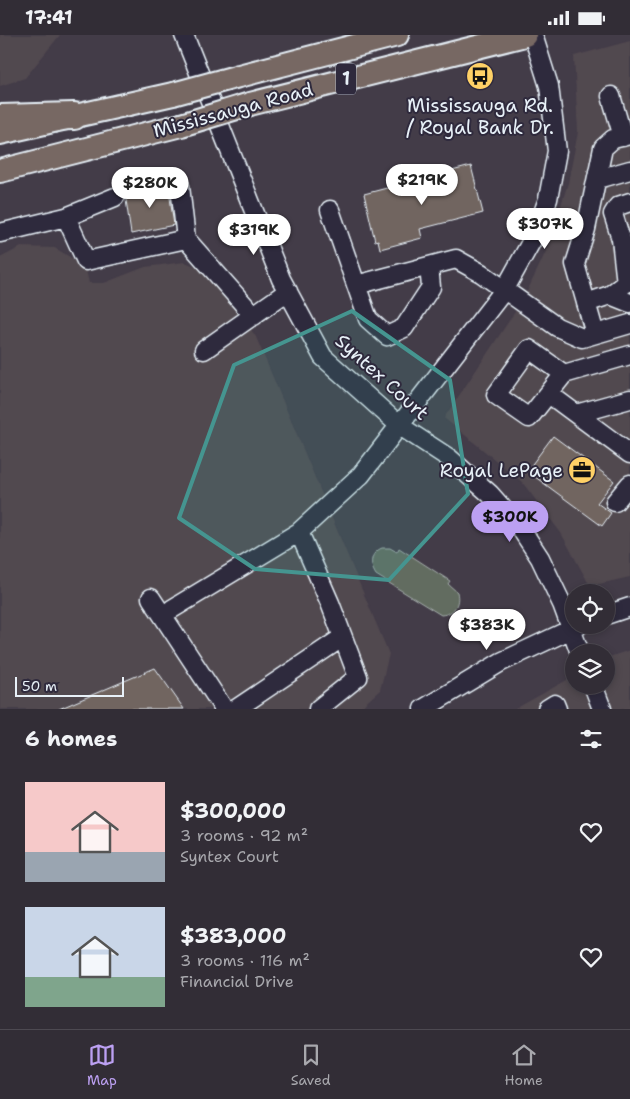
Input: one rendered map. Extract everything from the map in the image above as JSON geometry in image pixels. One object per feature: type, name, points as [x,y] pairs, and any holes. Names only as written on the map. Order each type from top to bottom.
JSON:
[{"type":"highway","points":[[0,118],[74,116]]},
{"type":"main road","name":"Mississauga Road","points":[[0,133],[173,94],[397,35]]},
{"type":"main road","name":"Mississauga Road","points":[[0,171],[180,125],[250,104],[525,35]]},
{"type":"street","name":"Syntex Court","points":[[184,35],[288,291],[323,357],[400,426],[449,458],[490,494],[521,529],[565,607]]},
{"type":"street","points":[[172,609],[299,532],[361,475],[505,289],[535,235],[548,199],[557,151],[549,85],[533,35]]},
{"type":"street","points":[[595,334],[575,264],[594,197],[603,148],[613,139],[626,136],[611,96]]},
{"type":"street","points":[[598,179],[630,170]]},
{"type":"street","points":[[180,186],[186,239],[254,316]]},
{"type":"street","points":[[0,233],[66,217],[115,197]]},
{"type":"street","points":[[594,197],[628,283]]},
{"type":"street","points":[[628,283],[621,239],[614,214],[618,206],[630,202]]},
{"type":"street","points":[[330,210],[368,319],[387,336],[404,328],[431,287],[429,266]]},
{"type":"street","points":[[66,217],[86,261],[186,239]]},
{"type":"street","points":[[356,285],[456,259],[505,289],[557,327],[582,338],[630,324]]},
{"type":"street","points":[[586,303],[610,295],[628,283]]},
{"type":"street","points":[[204,350],[288,291]]},
{"type":"street","points":[[610,295],[630,303]]},
{"type":"street","points":[[564,374],[528,349],[496,395],[529,418],[564,374],[630,355]]},
{"type":"street","points":[[549,394],[626,446]]},
{"type":"street","points":[[576,414],[630,399]]},
{"type":"street","points":[[616,502],[630,483]]},
{"type":"street","points":[[299,532],[358,677],[318,709]]},
{"type":"street","points":[[152,598],[224,709]]},
{"type":"street","points":[[615,612],[630,607]]},
{"type":"street","points":[[423,709],[501,662],[565,632]]},
{"type":"street","points":[[236,709],[343,637]]},
{"type":"street","points":[[596,694],[602,709]]},
{"type":"street","points":[[547,709],[555,704],[557,709]]},
{"type":"highlighted area","points":[[352,311],[450,380],[468,494],[389,580],[255,569],[179,518],[234,365]]},
{"type":"shaded area","points":[[0,35],[60,35],[25,78],[0,86]]},
{"type":"shaded area","points":[[630,41],[630,577],[599,584],[589,584],[561,533],[522,482],[444,418],[523,300],[548,247],[568,183],[578,132],[574,56]]},
{"type":"shaded area","points":[[21,247],[55,248],[85,266],[89,283],[104,283],[145,267],[185,262],[197,267],[229,297],[256,337],[389,654],[380,690],[359,709],[0,709],[0,258]]},
{"type":"shaded area","points":[[630,650],[630,709],[515,709],[565,681],[565,694],[615,694],[615,655]]},
{"type":"green space","points":[[382,548],[390,548],[397,552],[399,548],[450,581],[448,584],[457,592],[458,596],[455,608],[449,613],[441,615],[376,575],[372,567],[372,559],[375,553]]},
{"type":"building","points":[[471,166],[483,213],[420,229],[422,238],[380,249],[378,240],[375,241],[364,194]]},
{"type":"building","points":[[168,184],[174,225],[131,234],[125,193]]},
{"type":"building","points":[[553,436],[614,481],[597,503],[611,513],[602,526],[527,471]]},
{"type":"building","points":[[155,668],[184,709],[59,709]]},
{"type":"place","name":"Mississauga Rd. / Royal Bank Dr.","points":[[480,76]]},
{"type":"place","name":"Royal LePage","points":[[582,470]]}]
